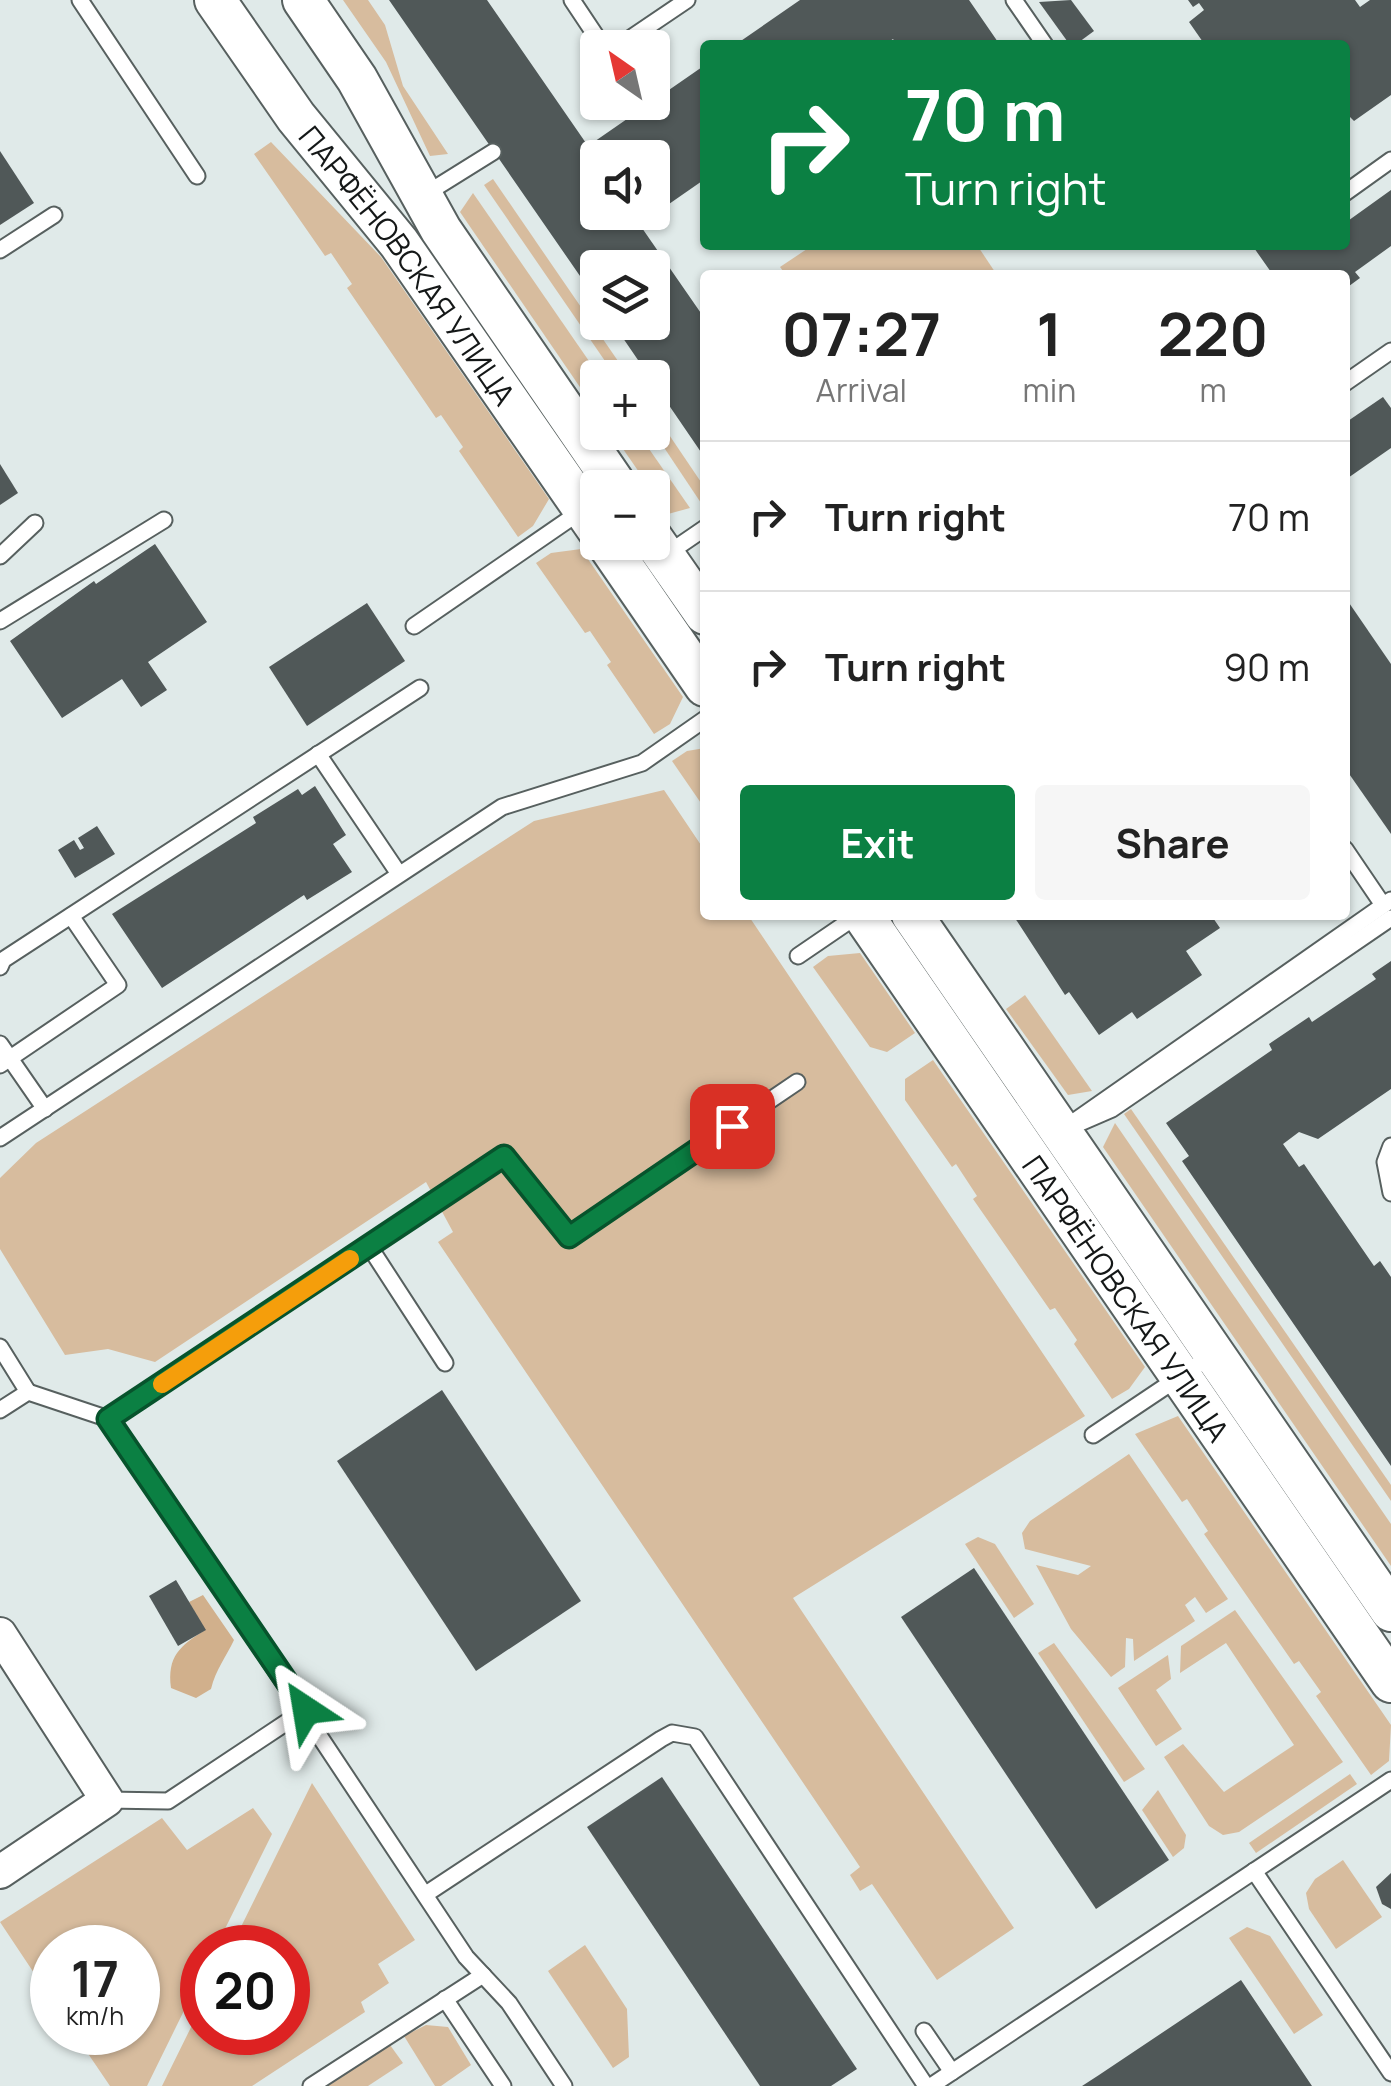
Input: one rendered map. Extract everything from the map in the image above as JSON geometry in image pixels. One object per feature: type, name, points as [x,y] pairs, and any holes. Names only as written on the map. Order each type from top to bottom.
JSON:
[{"type":"street","name":"ПАРФЁНОВСКАЯ УЛИЦА","points":[[214,0],[296,117],[581,470]]},
{"type":"street","name":"ПАРФЁНОВСКАЯ УЛИЦА","points":[[303,0],[358,79],[421,197],[587,470]]},
{"type":"street","points":[[649,561],[700,609]]},
{"type":"street","points":[[649,561],[700,675]]},
{"type":"street","name":"ПАРФЁНОВСКАЯ УЛИЦА","points":[[865,920],[1214,1354],[1378,1630],[1391,1682]]},
{"type":"street","name":"ПАРФЁНОВСКАЯ УЛИЦА","points":[[915,920],[1180,1377],[1378,1630]]},
{"type":"street","points":[[0,1634],[107,1800],[0,1872]]},
{"type":"lane","points":[[80,0],[197,176]]},
{"type":"lane","points":[[572,0],[592,30]]},
{"type":"lane","points":[[643,30],[687,0]]},
{"type":"lane","points":[[1014,0],[1042,40]]},
{"type":"lane","points":[[421,197],[494,152]]},
{"type":"lane","points":[[1350,189],[1391,160]]},
{"type":"lane","points":[[0,250],[54,215]]},
{"type":"lane","points":[[1350,380],[1391,351]]},
{"type":"lane","points":[[414,626],[580,516]]},
{"type":"lane","points":[[0,621],[164,520]]},
{"type":"lane","points":[[0,556],[35,522]]},
{"type":"lane","points":[[649,561],[700,531]]},
{"type":"lane","points":[[0,967],[71,916],[420,688]]},
{"type":"lane","points":[[0,1138],[502,806],[642,762],[700,722]]},
{"type":"lane","points":[[318,754],[398,874]]},
{"type":"lane","points":[[1044,1142],[1112,1109],[1388,908],[1350,856]]},
{"type":"lane","points":[[5,1062],[118,985],[71,916]]},
{"type":"lane","points":[[798,956],[853,920]]},
{"type":"lane","points":[[0,1044],[5,1062],[44,1109]]},
{"type":"lane","points":[[108,1419],[504,1156],[569,1237],[798,1082]]},
{"type":"lane","points":[[1391,1146],[1385,1162],[1391,1193]]},
{"type":"lane","points":[[369,1246],[445,1363]]},
{"type":"lane","points":[[0,1348],[28,1392],[108,1419],[426,1894],[483,1975],[509,2003],[564,2086]]},
{"type":"lane","points":[[1094,1435],[1214,1354]]},
{"type":"lane","points":[[0,1410],[28,1392]]},
{"type":"lane","points":[[107,1800],[168,1801],[306,1710]]},
{"type":"lane","points":[[426,1894],[661,1739],[672,1733],[696,1737],[928,2086],[1391,1780]]},
{"type":"lane","points":[[1254,1870],[1391,2073]]},
{"type":"lane","points":[[311,2086],[483,1975]]},
{"type":"lane","points":[[446,1999],[503,2086]]},
{"type":"lane","points":[[924,2032],[952,2072]]},
{"type":"shaded area","points":[[343,0],[368,0],[385,25],[403,86],[448,154],[430,156],[386,62]]},
{"type":"shaded area","points":[[271,142],[381,257],[549,499],[533,526],[518,537],[459,451],[463,447],[441,415],[436,418],[347,288],[352,284],[331,253],[325,256],[254,154]]},
{"type":"shaded area","points":[[493,179],[580,306],[580,325],[484,185]]},
{"type":"shaded area","points":[[473,193],[588,360],[580,360],[580,387],[460,212]]},
{"type":"shaded area","points":[[806,250],[980,250],[994,270],[782,270],[780,267]]},
{"type":"shaded area","points":[[591,340],[604,340],[617,360],[604,360]]},
{"type":"shaded area","points":[[670,436],[700,481],[700,502],[666,450],[670,450]]},
{"type":"shaded area","points":[[624,450],[650,450],[664,470],[638,470]]},
{"type":"shaded area","points":[[670,479],[690,508],[670,513]]},
{"type":"shaded area","points":[[580,549],[580,560],[589,560],[683,697],[670,724],[654,734],[607,665],[611,662],[590,631],[585,633],[536,563],[551,553]]},
{"type":"shaded area","points":[[700,749],[700,802],[672,761],[687,751]]},
{"type":"shaded area","points":[[664,790],[700,844],[700,920],[751,920],[1085,1416],[793,1598],[1014,1928],[937,1980],[872,1884],[860,1891],[850,1875],[860,1867],[438,1242],[453,1232],[426,1182],[155,1362],[108,1349],[65,1355],[0,1249],[0,1178],[36,1143],[534,821]]},
{"type":"shaded area","points":[[860,953],[915,1033],[887,1052],[870,1047],[813,967],[828,956]]},
{"type":"shaded area","points":[[1025,995],[1092,1091],[1068,1095],[1006,1009]]},
{"type":"shaded area","points":[[933,1060],[1145,1367],[1129,1389],[1112,1399],[1074,1344],[1077,1340],[1055,1308],[1050,1310],[973,1199],[977,1196],[956,1164],[952,1167],[905,1100],[905,1079]]},
{"type":"shaded area","points":[[1131,1109],[1391,1485],[1391,1501],[1124,1114]]},
{"type":"shaded area","points":[[1115,1123],[1391,1524],[1391,1566],[1103,1147]]},
{"type":"shaded area","points":[[1178,1416],[1391,1725],[1389,1761],[1371,1775],[1316,1696],[1321,1692],[1299,1661],[1294,1664],[1204,1534],[1208,1531],[1187,1499],[1182,1502],[1135,1434]]},
{"type":"shaded area","points":[[1129,1454],[1228,1599],[1206,1613],[1195,1597],[1185,1605],[1195,1621],[1134,1661],[1133,1639],[1126,1638],[1125,1667],[1111,1677],[1071,1629],[1036,1565],[1078,1575],[1091,1566],[1025,1549],[1022,1533],[1030,1521]]},
{"type":"shaded area","points":[[978,1537],[995,1544],[1034,1604],[1014,1618],[965,1544]]},
{"type":"shaded area","points":[[203,1595],[234,1640],[211,1689],[196,1698],[171,1688],[170,1677],[177,1653],[205,1630],[189,1602]]},
{"type":"shaded area","points":[[1235,1610],[1343,1762],[1239,1832],[1223,1835],[1209,1826],[1164,1757],[1183,1744],[1224,1792],[1294,1745],[1226,1643],[1180,1673],[1181,1646]]},
{"type":"shaded area","points":[[1054,1643],[1145,1769],[1124,1782],[1038,1653]]},
{"type":"shaded area","points":[[1168,1655],[1171,1679],[1156,1690],[1182,1729],[1156,1746],[1118,1688]]},
{"type":"shaded area","points":[[1350,1774],[1357,1784],[1256,1853],[1249,1843]]},
{"type":"shaded area","points":[[312,1783],[415,1940],[378,1964],[389,1983],[361,2002],[365,2012],[310,2048],[310,1925],[242,1925]]},
{"type":"shaded area","points":[[1158,1790],[1186,1835],[1184,1848],[1173,1857],[1142,1810]]},
{"type":"shaded area","points":[[253,1808],[272,1834],[227,1925],[180,1925],[180,2019],[147,2086],[110,2086],[89,2055],[160,2055],[160,1925],[30,1925],[30,1967],[0,1922],[162,1818],[187,1850]]},
{"type":"shaded area","points":[[1343,1860],[1382,1917],[1336,1949],[1309,1909],[1306,1893],[1315,1879]]},
{"type":"shaded area","points":[[1247,1927],[1270,1936],[1323,2015],[1294,2034],[1229,1938]]},
{"type":"shaded area","points":[[585,1945],[627,2009],[629,2057],[613,2068],[548,1971]]},
{"type":"shaded area","points":[[426,2025],[448,2027],[471,2065],[441,2086],[435,2086],[404,2036]]},
{"type":"shaded area","points":[[390,2045],[403,2063],[368,2086],[328,2086]]},
{"type":"shaded area","points":[[180,2050],[180,2055],[299,2055],[252,2086],[162,2086]]},
{"type":"building","points":[[389,0],[487,0],[584,140],[580,140],[580,230],[643,230],[657,250],[580,250],[580,276]]},
{"type":"building","points":[[800,0],[969,0],[997,40],[893,39],[742,40]]},
{"type":"building","points":[[1071,0],[1094,31],[1082,40],[1066,40],[1039,2]]},
{"type":"building","points":[[1188,0],[1355,0],[1360,7],[1370,0],[1391,0],[1391,95],[1354,121],[1350,117],[1350,40],[1202,40],[1189,22],[1204,10],[1199,3],[1193,7]]},
{"type":"building","points":[[700,68],[700,182],[670,203],[670,140],[597,140],[626,120],[670,120],[670,89]]},
{"type":"building","points":[[0,151],[34,203],[0,225]]},
{"type":"building","points":[[1391,190],[1391,246],[1355,272],[1360,278],[1350,285],[1350,270],[1270,270],[1256,250],[1350,250],[1350,219]]},
{"type":"building","points":[[670,268],[700,312],[700,451],[670,407],[670,360],[638,360],[624,340],[670,340]]},
{"type":"building","points":[[1383,397],[1391,408],[1391,448],[1350,477],[1350,420]]},
{"type":"building","points":[[0,464],[18,493],[0,505]]},
{"type":"building","points":[[155,544],[207,622],[148,662],[167,690],[141,707],[122,679],[62,718],[10,641],[94,581],[96,584]]},
{"type":"building","points":[[367,603],[405,661],[307,726],[269,667]]},
{"type":"building","points":[[1350,604],[1391,664],[1391,834],[1350,775]]},
{"type":"building","points":[[315,786],[346,835],[333,844],[352,872],[307,900],[304,895],[162,988],[112,914],[256,823],[253,817],[298,789],[302,795]]},
{"type":"building","points":[[97,826],[115,854],[75,878],[58,850],[74,840],[80,850],[84,848],[78,838]]},
{"type":"building","points":[[1016,920],[1214,920],[1220,928],[1186,951],[1202,975],[1137,1019],[1132,1012],[1099,1035],[1069,992],[1065,995]]},
{"type":"building","points":[[1391,961],[1391,1089],[1318,1139],[1299,1132],[1283,1144],[1299,1167],[1304,1164],[1374,1266],[1380,1261],[1391,1277],[1391,1466],[1182,1161],[1189,1156],[1166,1123],[1272,1050],[1269,1044],[1309,1017],[1312,1022],[1376,979],[1372,974]]},
{"type":"building","points":[[442,1390],[581,1601],[476,1671],[337,1461]]},
{"type":"building","points":[[974,1568],[1169,1860],[1096,1909],[901,1617]]},
{"type":"building","points":[[176,1580],[206,1630],[178,1646],[149,1596]]},
{"type":"building","points":[[662,1777],[857,2069],[831,2086],[760,2086],[587,1827]]},
{"type":"building","points":[[1391,1873],[1391,1909],[1382,1904],[1376,1887]]},
{"type":"building","points":[[1241,1980],[1312,2086],[1082,2086],[1099,2075]]},
{"type":"slow traffic","points":[[162,1384],[350,1259]]},
{"type":"route","points":[[306,1710],[167,1500],[108,1419],[504,1156],[569,1237],[732,1126]]}]
